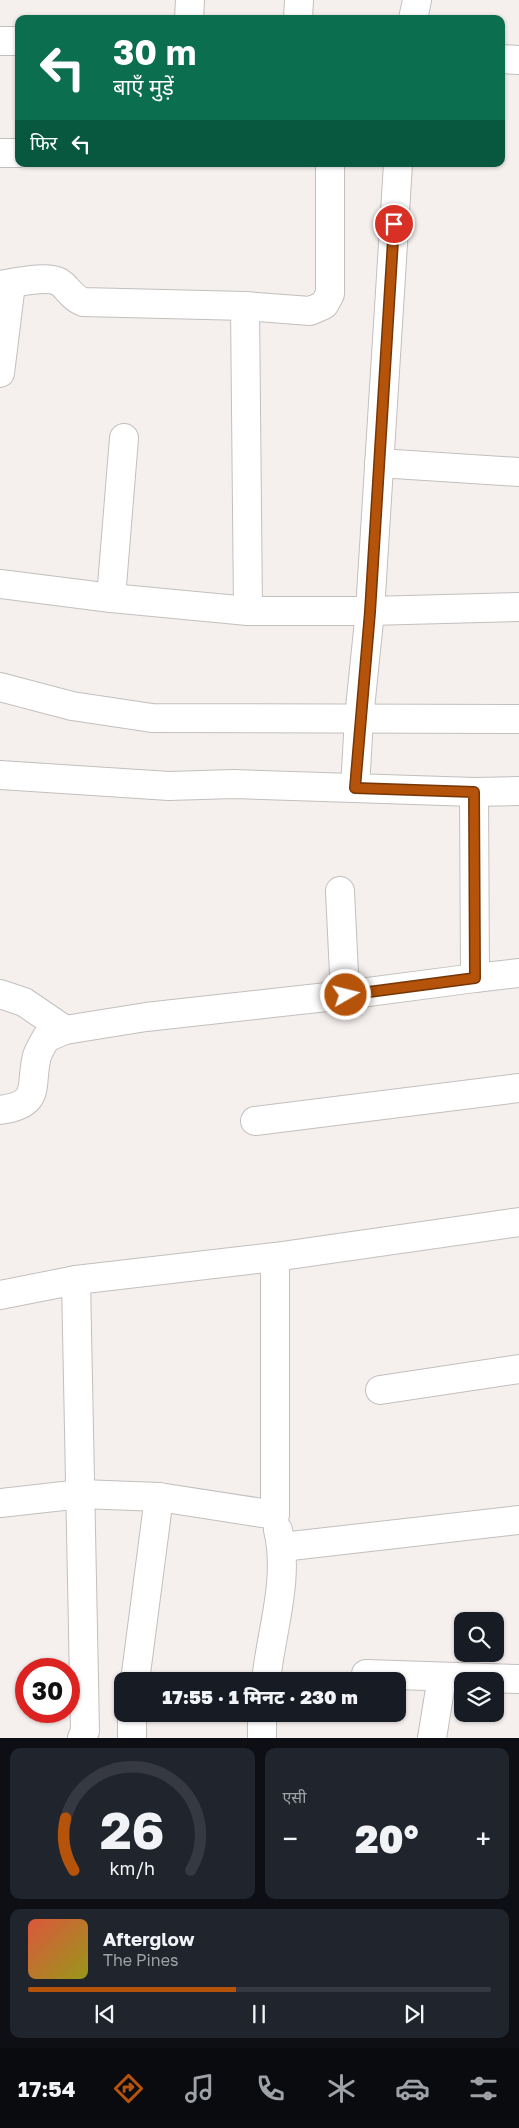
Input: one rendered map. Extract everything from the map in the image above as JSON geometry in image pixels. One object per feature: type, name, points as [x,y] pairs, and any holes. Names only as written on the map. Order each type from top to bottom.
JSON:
[{"type":"street","points":[[189,15],[190,0]]},
{"type":"street","points":[[298,15],[299,0]]},
{"type":"street","points":[[414,15],[417,0]]},
{"type":"street","points":[[0,40],[15,41]]},
{"type":"street","points":[[505,59],[519,60]]},
{"type":"street","points":[[0,153],[15,153]]},
{"type":"street","points":[[0,373],[5,284],[50,279],[60,282],[74,298],[83,302],[245,306],[310,311],[324,305],[330,294],[330,167]]},
{"type":"street","points":[[355,788],[359,718],[370,612],[398,167]]},
{"type":"street","points":[[245,306],[248,610]]},
{"type":"street","points":[[111,598],[124,438]]},
{"type":"street","points":[[379,463],[519,472]]},
{"type":"street","points":[[0,584],[111,598],[248,610],[370,612],[519,607]]},
{"type":"street","points":[[0,687],[72,706],[152,718],[519,719]]},
{"type":"street","points":[[0,775],[169,786],[234,784],[474,792],[519,791]]},
{"type":"street","points":[[474,792],[475,978]]},
{"type":"street","points":[[340,891],[346,995]]},
{"type":"street","points":[[0,1110],[12,1108],[27,1101],[34,1087],[37,1056],[46,1038],[65,1030],[146,1017],[346,995],[519,973]]},
{"type":"street","points":[[0,994],[24,1002],[65,1030]]},
{"type":"street","points":[[255,1121],[519,1088]]},
{"type":"street","points":[[0,1295],[76,1280],[275,1257],[519,1222]]},
{"type":"street","points":[[268,1672],[280,1604],[282,1547],[275,1515],[275,1257]]},
{"type":"street","points":[[76,1280],[85,1731],[82,1738]]},
{"type":"street","points":[[380,1390],[519,1369]]},
{"type":"street","points":[[0,1503],[81,1494],[159,1497],[275,1515]]},
{"type":"street","points":[[137,1672],[159,1497]]},
{"type":"street","points":[[282,1547],[519,1520]]},
{"type":"street","points":[[406,1676],[519,1679]]},
{"type":"street","points":[[432,1738],[442,1677]]},
{"type":"street","points":[[132,1722],[132,1738]]},
{"type":"street","points":[[262,1722],[262,1738]]},
{"type":"route","points":[[346,995],[475,978],[476,849],[474,792],[355,788],[359,718],[370,612],[394,224]]}]
